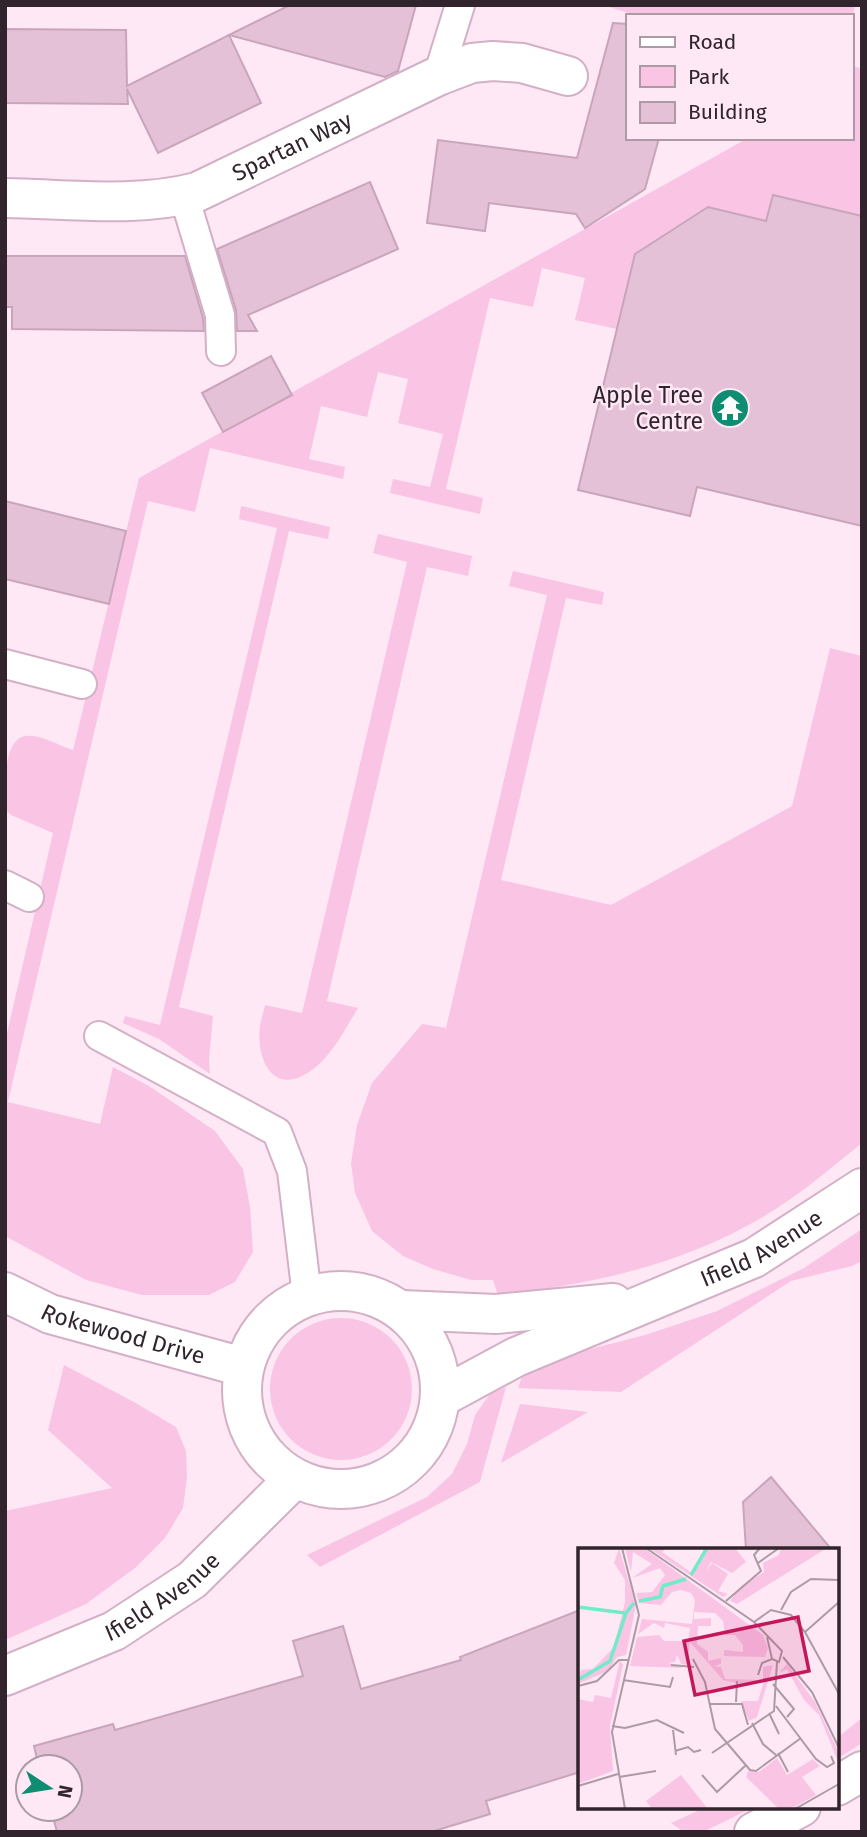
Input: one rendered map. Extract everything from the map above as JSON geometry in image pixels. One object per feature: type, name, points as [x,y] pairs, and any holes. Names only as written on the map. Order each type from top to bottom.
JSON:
[{"type":"street","name":"Spartan Way","points":[[5,198],[140,200],[184,196],[438,76],[472,63],[523,63],[568,76]]},
{"type":"street","name":"Ifield Avenue","points":[[440,1398],[516,1357],[754,1258],[862,1188]]},
{"type":"street","points":[[340,1290],[373,1295],[402,1310],[424,1335],[438,1366],[440,1398],[433,1430],[415,1458],[389,1478],[359,1489],[326,1489],[294,1479],[269,1460],[251,1435],[241,1400],[243,1367],[257,1336],[279,1312],[307,1296],[340,1290]]},
{"type":"street","name":"Rokewood Drive","points":[[5,1292],[50,1314],[243,1367]]},
{"type":"street","name":"Ifield Avenue","points":[[402,1310],[496,1314],[655,1299]]},
{"type":"street","name":"Ifield Avenue","points":[[5,1676],[114,1631],[192,1580],[294,1479]]},
{"type":"street","points":[[839,1785],[862,1770]]},
{"type":"street","points":[[754,1832],[797,1809]]},
{"type":"lane","points":[[438,76],[460,5]]},
{"type":"lane","points":[[184,196],[220,315],[221,351]]},
{"type":"lane","points":[[5,664],[82,684]]},
{"type":"lane","points":[[99,1036],[277,1132],[292,1171],[307,1296]]},
{"type":"green space","points":[[602,5],[855,5],[853,16],[632,14]]},
{"type":"green space","points":[[853,66],[862,69],[862,216],[773,195],[766,221],[708,207],[635,254],[617,329],[575,320],[585,278],[542,268],[533,307],[490,298],[446,489],[483,498],[480,514],[390,493],[393,479],[430,487],[443,434],[398,423],[408,379],[378,372],[367,417],[321,406],[309,459],[345,467],[343,479],[210,448],[195,512],[148,501],[8,1102],[100,1124],[113,1067],[149,1086],[215,1131],[243,1169],[250,1207],[253,1252],[235,1282],[209,1295],[142,1295],[86,1280],[5,1236],[5,1102],[8,1101],[5,1098],[5,1042],[53,833],[11,815],[5,809],[6,767],[13,746],[18,739],[26,736],[44,738],[73,750],[139,478],[744,140],[853,140]]},
{"type":"green space","points":[[241,506],[330,527],[328,539],[289,531],[179,1007],[213,1016],[210,1074],[159,1039],[123,1023],[125,1016],[160,1025],[277,528],[239,519]]},
{"type":"green space","points":[[378,534],[472,556],[468,576],[427,567],[327,1001],[358,1008],[321,1062],[304,1075],[282,1079],[267,1068],[263,1058],[259,1037],[261,1021],[265,1005],[302,1013],[407,562],[373,553]]},
{"type":"green space","points":[[513,571],[604,592],[602,605],[566,598],[501,880],[611,905],[792,806],[830,648],[862,656],[862,1143],[776,1209],[700,1248],[635,1270],[601,1278],[498,1295],[493,1280],[471,1280],[433,1269],[403,1256],[372,1231],[355,1193],[351,1163],[357,1125],[372,1083],[422,1024],[446,1028],[547,595],[509,586]]},
{"type":"green space","points":[[862,1229],[862,1261],[852,1266],[791,1281],[621,1392],[518,1388],[523,1374],[575,1353],[645,1335],[717,1311],[804,1268]]},
{"type":"green space","points":[[341,1318],[368,1323],[392,1338],[407,1362],[412,1389],[407,1416],[392,1440],[368,1455],[341,1460],[314,1455],[290,1440],[275,1416],[270,1389],[275,1362],[290,1338],[314,1323]]},
{"type":"green space","points":[[64,1365],[176,1427],[186,1451],[187,1477],[183,1508],[165,1538],[135,1568],[86,1604],[5,1640],[5,1511],[112,1488],[48,1430]]},
{"type":"green space","points":[[506,1387],[480,1482],[320,1567],[307,1555],[427,1497],[452,1474],[467,1444],[475,1415],[490,1394]]},
{"type":"green space","points":[[520,1404],[588,1412],[501,1463]]},
{"type":"green space","points":[[862,1718],[862,1743],[839,1758],[839,1736]]},
{"type":"green space","points":[[702,1809],[750,1809],[703,1832],[684,1832],[671,1823]]},
{"type":"building","points":[[290,5],[416,5],[398,71],[385,77],[229,35]]},
{"type":"building","points":[[613,23],[626,24],[626,140],[658,140],[645,189],[585,228],[576,214],[489,203],[485,231],[427,223],[438,140],[577,158]]},
{"type":"building","points":[[5,29],[126,30],[127,86],[229,35],[261,103],[158,153],[127,89],[128,104],[5,103]]},
{"type":"building","points":[[370,182],[398,249],[248,315],[257,331],[237,331],[236,310],[217,249]]},
{"type":"building","name":"Apple Tree Centre","points":[[773,195],[862,216],[862,526],[697,487],[690,516],[578,490],[635,254],[708,207],[766,221]]},
{"type":"building","points":[[5,256],[185,256],[203,318],[204,331],[12,329],[12,307],[5,307]]},
{"type":"building","points":[[271,356],[292,395],[223,432],[202,393]]},
{"type":"building","points":[[5,501],[126,531],[109,604],[5,579]]},
{"type":"building","points":[[771,1477],[830,1548],[746,1548],[743,1502]]},
{"type":"building","points":[[578,1611],[578,1773],[486,1801],[490,1814],[431,1832],[57,1832],[55,1823],[84,1823],[84,1753],[36,1753],[34,1746],[113,1724],[115,1730],[303,1676],[293,1641],[343,1626],[361,1689],[461,1660],[460,1657]]},
{"type":"place","name":"Apple Tree Centre","points":[[730,408]]}]
